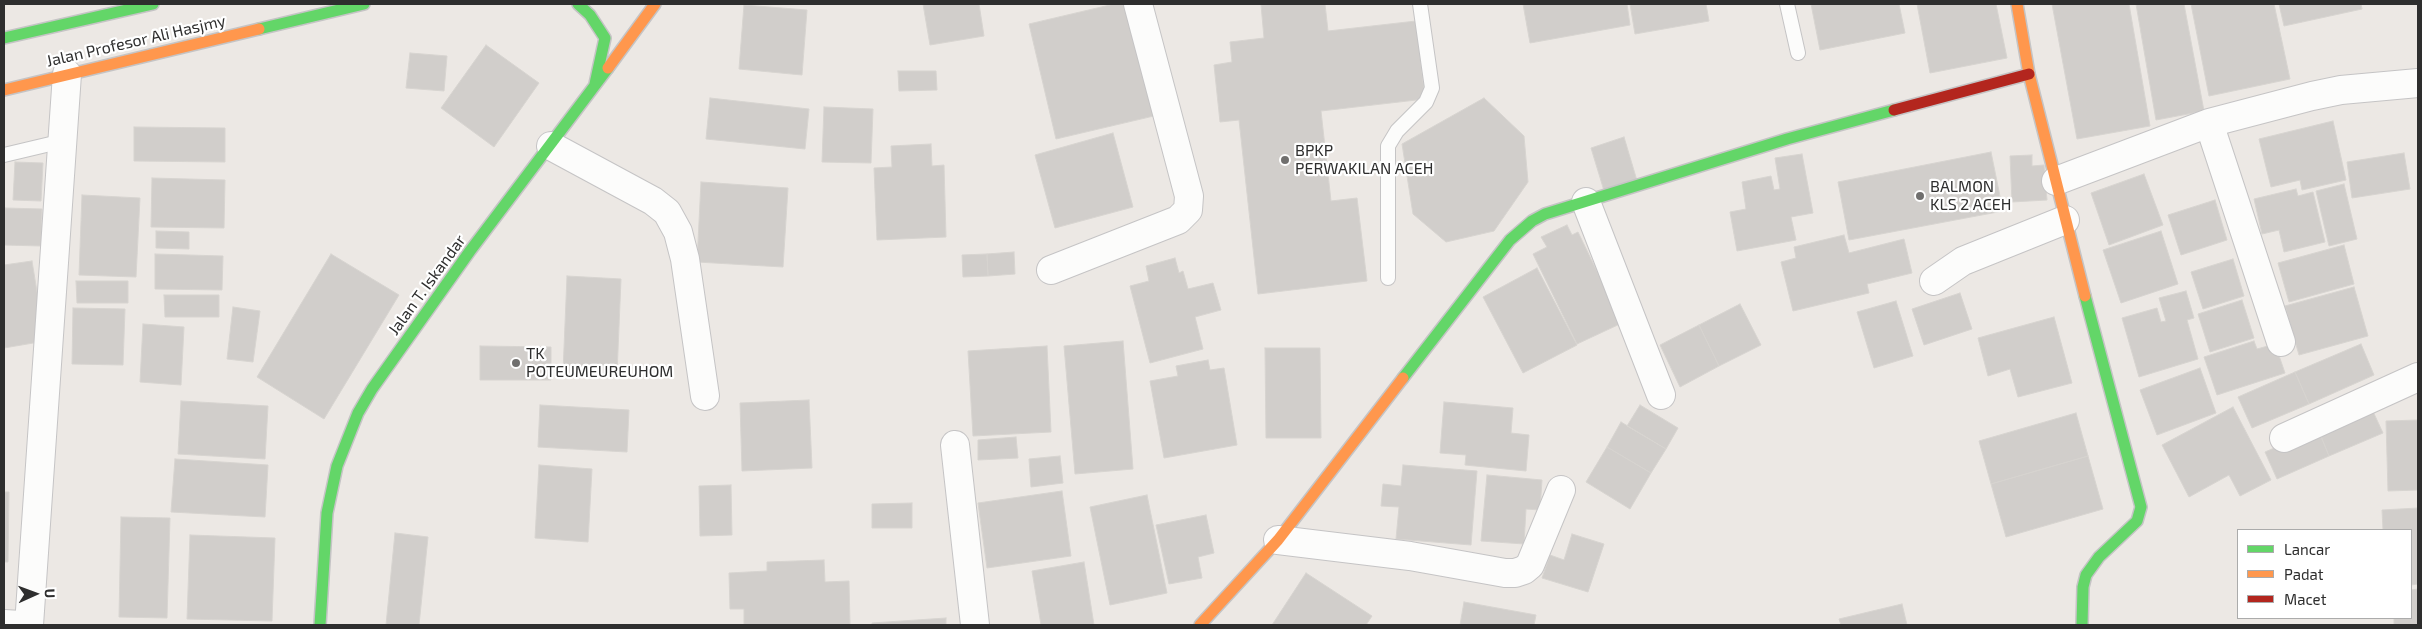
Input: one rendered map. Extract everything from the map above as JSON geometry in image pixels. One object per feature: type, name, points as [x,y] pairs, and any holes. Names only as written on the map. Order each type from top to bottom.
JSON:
[{"type":"street","name":"Jalan Profesor Ali Hasjmy","points":[[4,38],[153,4]]},
{"type":"street","name":"Jalan Profesor Ali Hasjmy","points":[[4,90],[364,4]]},
{"type":"street","points":[[578,4],[590,15],[605,38],[595,84]]},
{"type":"street","name":"Jalan T. Iskandar","points":[[320,625],[328,513],[336,466],[358,414],[372,389],[470,251],[551,146],[656,4]]},
{"type":"street","points":[[1051,270],[1178,220],[1188,210],[1190,196],[1138,4]]},
{"type":"street","points":[[2017,4],[2029,74],[2065,220],[2141,508],[2136,521],[2091,566],[2086,575],[2083,587],[2082,625]]},
{"type":"street","points":[[29,625],[68,74]]},
{"type":"street","points":[[1200,625],[1278,540],[1510,240],[1532,221],[1546,214],[1787,139],[2029,74]]},
{"type":"street","points":[[2056,181],[2208,123],[2321,94],[2418,83]]},
{"type":"street","points":[[2208,123],[2281,342]]},
{"type":"street","points":[[551,146],[653,201],[667,212],[678,232],[685,259],[705,396]]},
{"type":"street","points":[[1586,202],[1662,395]]},
{"type":"street","points":[[1934,281],[1963,261],[2065,220]]},
{"type":"street","points":[[2284,438],[2418,377]]},
{"type":"street","points":[[955,445],[976,625]]},
{"type":"street","points":[[1278,540],[1410,556],[1514,573],[1524,570],[1530,565],[1561,490]]},
{"type":"street","points":[[4,624],[21,625]]},
{"type":"lane","points":[[1388,278],[1388,146],[1397,131],[1426,102],[1432,88],[1420,4]]},
{"type":"lane","points":[[1787,4],[1798,54]]},
{"type":"lane","points":[[4,155],[63,141]]},
{"type":"building","points":[[923,4],[979,4],[984,36],[930,45]]},
{"type":"building","points":[[1114,4],[1132,4],[1158,115],[1056,139],[1029,24]]},
{"type":"building","name":"BPKP PERWAKILAN ACEH","points":[[1325,4],[1328,31],[1416,21],[1425,99],[1321,111],[1331,201],[1357,198],[1367,281],[1258,294],[1239,120],[1220,122],[1214,65],[1232,62],[1230,42],[1264,38],[1261,5]]},
{"type":"building","points":[[1523,4],[1627,4],[1630,25],[1530,43]]},
{"type":"building","points":[[1630,4],[1706,4],[1709,21],[1635,34]]},
{"type":"building","points":[[1811,4],[1899,4],[1905,33],[1820,50]]},
{"type":"building","points":[[1917,4],[1996,4],[2007,58],[1930,73]]},
{"type":"building","points":[[2052,4],[2129,4],[2150,126],[2077,139]]},
{"type":"building","points":[[2136,4],[2184,4],[2204,111],[2156,120]]},
{"type":"building","points":[[2191,4],[2274,4],[2290,79],[2209,96]]},
{"type":"building","points":[[2279,4],[2361,4],[2362,9],[2284,26]]},
{"type":"building","points":[[744,5],[807,10],[802,75],[739,69]]},
{"type":"building","points":[[486,45],[539,83],[494,147],[441,108]]},
{"type":"building","points":[[410,53],[447,56],[444,91],[406,88]]},
{"type":"building","points":[[898,71],[936,71],[937,90],[899,91]]},
{"type":"building","points":[[710,98],[809,109],[805,149],[706,139]]},
{"type":"building","points":[[1484,98],[1524,136],[1528,182],[1494,231],[1446,242],[1413,214],[1402,144]]},
{"type":"building","points":[[824,107],[873,109],[871,163],[822,162]]},
{"type":"building","points":[[2333,121],[2346,180],[2302,190],[2300,180],[2271,187],[2259,139]]},
{"type":"building","points":[[134,127],[225,128],[225,162],[134,161]]},
{"type":"building","points":[[1113,133],[1133,207],[1055,228],[1035,155]]},
{"type":"building","points":[[1624,137],[1638,184],[1605,194],[1591,148]]},
{"type":"building","points":[[931,144],[932,166],[944,165],[946,237],[877,240],[874,168],[892,167],[891,146]]},
{"type":"building","name":"BALMON KLS 2 ACEH","points":[[1991,152],[2003,211],[1849,240],[1838,182]]},
{"type":"building","points":[[2404,153],[2410,189],[2352,198],[2347,162]]},
{"type":"building","points":[[1802,154],[1813,213],[1791,217],[1796,240],[1737,251],[1730,212],[1746,209],[1742,182],[1771,176],[1774,190],[1780,189],[1775,158]]},
{"type":"building","points":[[2032,155],[2032,166],[2044,165],[2047,200],[2012,202],[2010,156]]},
{"type":"building","points":[[15,162],[43,163],[41,201],[13,200]]},
{"type":"building","points":[[2144,174],[2163,225],[2109,245],[2091,193]]},
{"type":"building","points":[[152,178],[225,180],[224,228],[151,227]]},
{"type":"building","points":[[701,182],[788,188],[783,267],[697,262]]},
{"type":"building","points":[[2344,184],[2357,239],[2329,246],[2316,191]]},
{"type":"building","points":[[2296,189],[2298,196],[2313,192],[2325,242],[2284,252],[2279,230],[2262,234],[2254,199]]},
{"type":"building","points":[[82,195],[140,198],[136,277],[79,275]]},
{"type":"building","points":[[2215,200],[2227,240],[2181,255],[2168,215]]},
{"type":"building","points":[[5,208],[42,209],[41,246],[4,245]]},
{"type":"building","points":[[1567,225],[1572,235],[1578,232],[1622,323],[1577,344],[1533,254],[1547,247],[1541,237]]},
{"type":"building","points":[[156,231],[189,232],[189,249],[156,248]]},
{"type":"building","points":[[2161,231],[2178,284],[2121,303],[2103,250]]},
{"type":"building","points":[[1844,235],[1849,253],[1904,239],[1912,273],[1867,284],[1869,293],[1793,311],[1781,262],[1796,258],[1794,247]]},
{"type":"building","points":[[2344,245],[2354,284],[2289,302],[2278,263]]},
{"type":"building","points":[[1014,252],[1015,274],[988,276],[987,254]]},
{"type":"building","points":[[155,254],[223,256],[222,290],[155,289]]},
{"type":"building","points":[[331,254],[399,295],[324,419],[257,377]]},
{"type":"building","points":[[987,254],[988,276],[963,277],[962,255]]},
{"type":"building","points":[[1175,258],[1179,273],[1183,271],[1188,289],[1213,283],[1221,310],[1195,317],[1203,349],[1150,363],[1130,286],[1149,281],[1146,266]]},
{"type":"building","points":[[2233,259],[2244,296],[2203,309],[2191,272]]},
{"type":"building","points":[[32,261],[45,341],[4,348],[4,265]]},
{"type":"building","points":[[1537,268],[1577,345],[1523,373],[1483,297]]},
{"type":"building","points":[[567,276],[621,279],[617,374],[563,372]]},
{"type":"building","points":[[76,281],[128,281],[128,303],[77,303]]},
{"type":"building","points":[[2354,287],[2368,336],[2299,355],[2285,306]]},
{"type":"building","points":[[2186,291],[2194,318],[2187,320],[2198,359],[2139,377],[2122,318],[2157,308],[2161,322],[2166,321],[2159,298]]},
{"type":"building","points":[[1960,293],[1972,329],[1924,345],[1912,309]]},
{"type":"building","points":[[164,295],[219,295],[219,317],[165,317]]},
{"type":"building","points":[[2242,300],[2254,338],[2210,352],[2198,314]]},
{"type":"building","points":[[1896,301],[1913,356],[1874,368],[1857,312]]},
{"type":"building","points":[[1740,304],[1761,345],[1719,366],[1699,325]]},
{"type":"building","points":[[233,307],[260,311],[253,362],[227,359]]},
{"type":"building","points":[[73,308],[125,309],[123,365],[72,364]]},
{"type":"building","points":[[2054,317],[2072,383],[2018,397],[2010,369],[1988,376],[1978,338]]},
{"type":"building","points":[[143,324],[184,327],[181,385],[140,382]]},
{"type":"building","points":[[1699,325],[1719,366],[1680,387],[1660,345]]},
{"type":"building","points":[[1123,341],[1133,469],[1075,474],[1064,346]]},
{"type":"building","points":[[2254,341],[2257,349],[2275,344],[2285,373],[2217,395],[2204,357]]},
{"type":"building","points":[[2361,344],[2374,375],[2309,404],[2295,372]]},
{"type":"building","name":"TK POTEUMEUREUHOM","points":[[480,346],[551,347],[551,380],[480,380]]},
{"type":"building","points":[[1047,346],[1051,432],[973,436],[968,351]]},
{"type":"building","points":[[1265,348],[1320,348],[1321,438],[1266,438]]},
{"type":"building","points":[[1208,360],[1210,370],[1224,368],[1237,445],[1164,458],[1150,381],[1178,376],[1176,366]]},
{"type":"building","points":[[2200,368],[2216,413],[2157,435],[2140,390]]},
{"type":"building","points":[[2295,372],[2309,404],[2252,428],[2238,397]]},
{"type":"building","points":[[809,400],[812,468],[742,471],[740,403]]},
{"type":"building","points":[[181,401],[268,406],[265,459],[178,454]]},
{"type":"building","points":[[1444,402],[1513,408],[1511,433],[1529,435],[1526,471],[1465,465],[1466,455],[1440,453]]},
{"type":"building","points":[[540,405],[629,410],[627,452],[538,447]]},
{"type":"building","points":[[1640,405],[1678,428],[1666,449],[1627,426]]},
{"type":"building","points":[[2370,405],[2383,433],[2329,456],[2318,429]]},
{"type":"building","points":[[2233,407],[2271,480],[2240,496],[2229,475],[2189,497],[2162,445]]},
{"type":"building","points":[[2076,413],[2088,456],[1991,484],[1979,441]]},
{"type":"building","points":[[2418,420],[2418,490],[2388,491],[2386,421]]},
{"type":"building","points":[[1621,422],[1666,449],[1651,473],[1607,447]]},
{"type":"building","points":[[2318,429],[2329,456],[2277,479],[2265,452]]},
{"type":"building","points":[[1016,437],[1018,458],[978,460],[978,440]]},
{"type":"building","points":[[1607,447],[1651,473],[1630,509],[1586,482]]},
{"type":"building","points":[[1060,456],[1063,483],[1031,487],[1029,459]]},
{"type":"building","points":[[2088,456],[2103,509],[2006,537],[1991,484]]},
{"type":"building","points":[[175,459],[268,465],[265,517],[171,512]]},
{"type":"building","points":[[539,465],[592,469],[588,542],[535,538]]},
{"type":"building","points":[[1403,465],[1477,471],[1471,545],[1396,539],[1399,507],[1381,506],[1383,484],[1401,486]]},
{"type":"building","points":[[1487,475],[1542,480],[1540,510],[1526,509],[1524,544],[1481,541]]},
{"type":"building","points":[[731,485],[732,535],[700,536],[699,486]]},
{"type":"building","points":[[1062,491],[1071,556],[987,568],[978,503]]},
{"type":"building","points":[[4,492],[9,492],[8,562],[4,562]]},
{"type":"building","points":[[1147,495],[1167,593],[1110,605],[1090,507]]},
{"type":"building","points":[[912,503],[912,528],[872,528],[872,504]]},
{"type":"building","points":[[2418,508],[2418,584],[2412,585],[2412,529],[2383,529],[2382,510]]},
{"type":"building","points":[[1206,515],[1214,553],[1198,557],[1202,578],[1169,584],[1156,525]]},
{"type":"building","points":[[121,517],[170,518],[167,618],[119,617]]},
{"type":"building","points":[[395,533],[428,537],[419,625],[386,625]]},
{"type":"building","points":[[1572,534],[1604,544],[1588,592],[1542,578],[1550,555],[1564,560]]},
{"type":"building","points":[[190,535],[275,538],[272,621],[187,619]]},
{"type":"building","points":[[824,560],[825,582],[849,581],[850,625],[744,625],[744,609],[730,609],[729,573],[767,571],[767,562]]},
{"type":"building","points":[[1084,562],[1094,625],[1041,625],[1032,571]]},
{"type":"building","points":[[1306,573],[1372,616],[1366,625],[1272,625]]},
{"type":"building","points":[[2418,589],[2418,625],[2394,625],[2394,619],[2412,619],[2412,590]]},
{"type":"building","points":[[1464,602],[1536,615],[1534,625],[1460,625]]},
{"type":"building","points":[[1902,604],[1907,625],[1841,625],[1839,619]]},
{"type":"building","points":[[946,618],[946,625],[872,625],[872,623]]},
{"type":"traffic: fast","points":[[4,38],[153,4]]},
{"type":"traffic: fast","points":[[259,29],[364,4]]},
{"type":"traffic: fast","points":[[578,4],[590,15],[605,38],[595,84]]},
{"type":"traffic: fast","points":[[320,625],[327,513],[337,466],[358,413],[372,389],[470,251],[608,68]]},
{"type":"traffic: fast","points":[[1403,378],[1510,240],[1532,221],[1545,214],[1787,139],[1894,110]]},
{"type":"traffic: fast","points":[[2082,625],[2083,587],[2086,575],[2099,557],[2137,521],[2141,507],[2085,296]]},
{"type":"traffic: slow","points":[[608,68],[655,4]]},
{"type":"traffic: slow","points":[[2017,4],[2029,74],[2085,296]]},
{"type":"traffic: slow","points":[[4,90],[259,29]]},
{"type":"traffic: slow","points":[[1200,625],[1278,540],[1403,378]]},
{"type":"traffic: jam","points":[[1894,110],[2029,74]]},
{"type":"place","name":"BPKP PERWAKILAN ACEH","points":[[1285,160]]},
{"type":"place","name":"BALMON KLS 2 ACEH","points":[[1920,196]]},
{"type":"place","name":"TK POTEUMEUREUHOM","points":[[516,363]]}]
